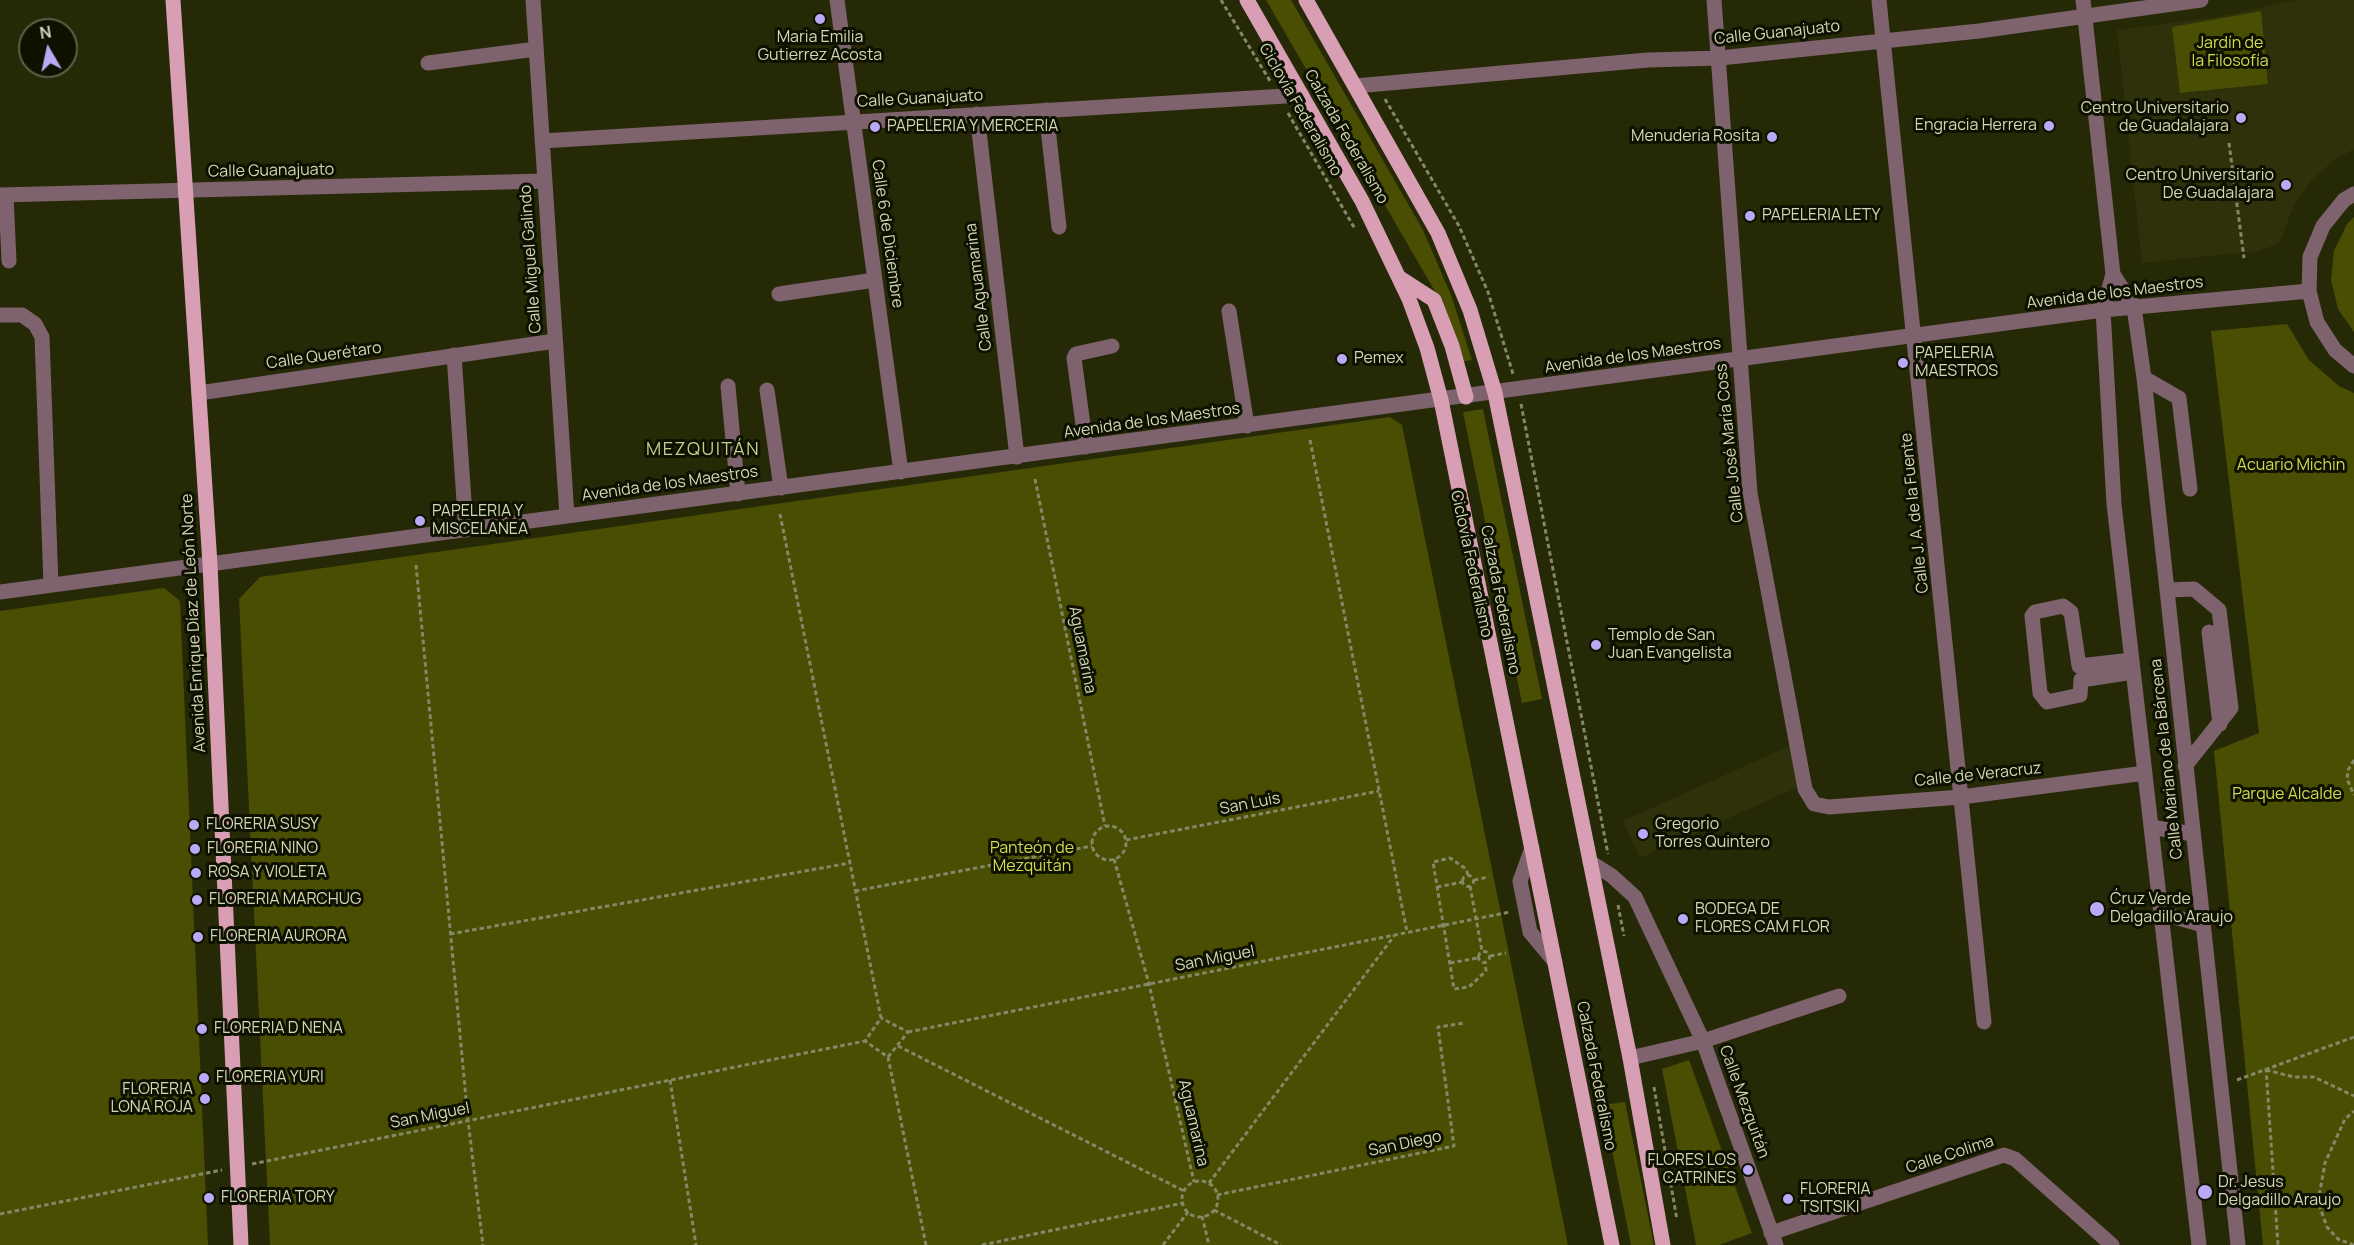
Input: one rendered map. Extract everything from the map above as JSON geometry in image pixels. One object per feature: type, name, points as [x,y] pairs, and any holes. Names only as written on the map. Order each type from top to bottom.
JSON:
[{"type":"main road","name":"Avenida Enrique Díaz de León Norte","points":[[173,0],[210,564],[241,1245]]},
{"type":"main road","name":"Calzada Federalismo","points":[[1247,0],[1362,201],[1400,278],[1427,348],[1441,400],[1612,1245]]},
{"type":"main road","name":"Calzada Federalismo","points":[[1306,0],[1438,233],[1470,310],[1495,393],[1630,1058],[1663,1245]]},
{"type":"main road","points":[[1400,278],[1434,300],[1452,346],[1466,397]]},
{"type":"street","name":"Calle Miguel Galindo","points":[[533,0],[543,181],[567,516]]},
{"type":"street","name":"Calle 6 de Diciembre","points":[[837,0],[901,472]]},
{"type":"street","points":[[1316,0],[1319,22]]},
{"type":"street","name":"Calle José María Coss","points":[[1714,0],[1750,493],[1805,789],[1814,804]]},
{"type":"street","name":"Calle J. A. de la Fuente","points":[[1879,0],[1916,336],[1984,1022]]},
{"type":"street","name":"Calle Mariano de la Bárcena","points":[[2083,0],[2113,274],[2103,310],[2114,504],[2199,1245]]},
{"type":"street","name":"Calle Guanajuato","points":[[1355,86],[1648,60],[1720,58],[2085,17],[2201,0]]},
{"type":"street","points":[[428,63],[536,49]]},
{"type":"street","name":"Calle Guanajuato","points":[[542,141],[1302,95]]},
{"type":"street","points":[[1046,110],[1059,228]]},
{"type":"street","name":"Calle Aguamarina","points":[[977,114],[1017,457]]},
{"type":"street","name":"Calle Guanajuato","points":[[3,195],[543,181]]},
{"type":"street","points":[[2354,194],[2344,200],[2323,226],[2310,257],[2308,291],[2317,322],[2335,350],[2354,366]]},
{"type":"street","points":[[3,195],[9,261]]},
{"type":"street","name":"Calle Mariano de la Bárcena","points":[[2113,274],[2134,307],[2144,378],[2238,1245]]},
{"type":"street","points":[[779,294],[875,280]]},
{"type":"street","name":"Avenida de los Maestros","points":[[0,592],[2103,310],[2308,291]]},
{"type":"street","points":[[1230,311],[1247,426]]},
{"type":"street","points":[[0,315],[22,315],[35,324],[42,337],[51,585]]},
{"type":"street","name":"Calle Querétaro","points":[[199,393],[555,341]]},
{"type":"street","points":[[1086,447],[1074,358],[1076,354],[1112,346]]},
{"type":"street","points":[[454,356],[466,530]]},
{"type":"street","points":[[2144,378],[2179,398],[2190,489]]},
{"type":"street","points":[[728,386],[738,494]]},
{"type":"street","points":[[767,390],[781,488]]},
{"type":"street","points":[[2167,590],[2194,589],[2219,610],[2231,708],[2185,766]]},
{"type":"street","points":[[2063,606],[2071,612],[2079,666],[2132,666],[2081,680],[2080,695],[2047,702],[2040,693],[2032,616],[2035,612],[2063,606]]},
{"type":"street","points":[[2209,632],[2220,724]]},
{"type":"street","name":"Calle de Veracruz","points":[[1814,804],[1829,807],[1961,797],[2145,773]]},
{"type":"street","points":[[2151,827],[2193,834]]},
{"type":"street","points":[[1532,848],[1520,881],[1530,932],[1555,962]]},
{"type":"street","points":[[1590,862],[1612,876],[1635,897],[1703,1041],[1839,996]]},
{"type":"street","points":[[2160,913],[2204,925]]},
{"type":"street","name":"Calle Mezquitán","points":[[1630,1058],[1703,1041],[1774,1239]]},
{"type":"street","name":"Calle Colima","points":[[1774,1239],[2004,1155],[2015,1159],[2112,1245]]},
{"type":"path","name":"Ciclovía Federalismo","points":[[1221,0],[1358,234]]},
{"type":"path","points":[[2229,143],[2244,258]]},
{"type":"path","points":[[1310,440],[1407,933]]},
{"type":"path","name":"Aguamarina","points":[[1035,478],[1105,826]]},
{"type":"path","points":[[780,514],[880,1018],[865,1041],[888,1057],[926,1245]]},
{"type":"path","points":[[416,565],[468,1120],[483,1245]]},
{"type":"path","points":[[2354,760],[2346,779],[2354,795]]},
{"type":"path","name":"San Luis","points":[[1126,840],[1379,792]]},
{"type":"path","points":[[1105,826],[1117,827],[1126,840],[1123,853],[1114,859],[1098,856],[1092,846],[1095,831],[1105,826]]},
{"type":"path","points":[[855,891],[1092,846]]},
{"type":"path","points":[[1474,880],[1468,875],[1466,869],[1450,858],[1433,862],[1454,989],[1469,987],[1486,971],[1485,962],[1490,956],[1506,953]]},
{"type":"path","name":"Aguamarina","points":[[1114,859],[1149,984],[1194,1182]]},
{"type":"path","points":[[450,934],[850,863]]},
{"type":"path","points":[[1463,882],[1468,875]]},
{"type":"path","points":[[1479,958],[1482,951],[1470,886],[1474,880],[1489,877]]},
{"type":"path","points":[[1437,887],[1463,882],[1470,886]]},
{"type":"path","name":"San Miguel","points":[[908,1032],[1526,909]]},
{"type":"path","points":[[1209,1184],[1395,935]]},
{"type":"path","points":[[1482,951],[1490,956]]},
{"type":"path","points":[[1450,963],[1479,958],[1485,962]]},
{"type":"path","points":[[880,1018],[908,1032],[888,1057]]},
{"type":"path","name":"San Diego","points":[[1217,1195],[1454,1146],[1438,1027],[1466,1023]]},
{"type":"path","points":[[2221,1087],[2354,1036]]},
{"type":"path","name":"San Miguel","points":[[0,1214],[865,1041]]},
{"type":"path","points":[[898,1046],[1184,1191]]},
{"type":"path","points":[[2266,1069],[2294,1077],[2314,1077],[2354,1095]]},
{"type":"path","points":[[2266,1069],[2278,1245]]},
{"type":"path","points":[[670,1080],[696,1245]]},
{"type":"path","points":[[2354,1111],[2345,1119],[2325,1163],[2318,1202],[2327,1227],[2338,1239],[2354,1245]]},
{"type":"path","points":[[1194,1182],[1209,1184],[1217,1195],[1214,1210],[1202,1216],[1188,1212],[1183,1203],[1184,1191],[1194,1182]]},
{"type":"path","points":[[982,1245],[1183,1203]]},
{"type":"path","points":[[1214,1210],[1281,1245]]},
{"type":"path","points":[[1163,1245],[1188,1212]]},
{"type":"path","points":[[1202,1216],[1209,1245]]},
{"type":"shaded area","name":"Centro Universitario de Guadalajara","points":[[2296,0],[2354,0],[2354,149],[2334,160],[2312,180],[2294,205],[2279,244],[2257,251],[2142,263],[2117,30],[2217,17]]},
{"type":"shaded area","points":[[1791,745],[1798,787],[1640,858],[1623,821]]},
{"type":"green space","points":[[1266,0],[1291,0],[1423,230],[1451,295],[1472,360],[1461,362],[1440,300]]},
{"type":"green space","name":"Jardín de la Filosofía","points":[[2261,11],[2268,84],[2180,93],[2172,27]]},
{"type":"green space","points":[[2354,217],[2354,332],[2338,309],[2331,280],[2334,251],[2347,224]]},
{"type":"green space","name":"Parque Alcalde","points":[[2287,324],[2309,360],[2339,386],[2354,393],[2354,1245],[2263,1245],[2214,751],[2259,733],[2211,331]]},
{"type":"green space","points":[[1483,409],[1542,699],[1522,703],[1463,412]]},
{"type":"green space","name":"Panteón de Mezquitán","points":[[1390,417],[1402,425],[1568,1245],[270,1245],[239,599],[260,577]]},
{"type":"green space","points":[[164,588],[180,601],[208,1245],[0,1245],[0,611]]},
{"type":"green space","points":[[1689,1060],[1752,1233],[1719,1245],[1696,1245],[1662,1069]]},
{"type":"green space","points":[[1625,1102],[1654,1245],[1631,1245],[1603,1105]]},
{"type":"place","name":"Maria Emilia Gutierrez Acosta","points":[[820,19]]},
{"type":"place","name":"Centro Universitario de Guadalajara","points":[[2241,118]]},
{"type":"place","name":"Engracia Herrera","points":[[2049,126]]},
{"type":"place","name":"PAPELERIA Y MERCERIA","points":[[875,127]]},
{"type":"place","name":"Menuderia Rosita","points":[[1772,137]]},
{"type":"place","name":"Centro Universitario De Guadalajara","points":[[2286,185]]},
{"type":"place","name":"PAPELERIA LETY","points":[[1750,216]]},
{"type":"place","name":"Pemex","points":[[1342,359]]},
{"type":"place","name":"PAPELERIA MAESTROS","points":[[1903,363]]},
{"type":"place","name":"PAPELERIA Y MISCELANEA","points":[[420,521]]},
{"type":"place","name":"Templo de San Juan Evangelista","points":[[1596,645]]},
{"type":"place","name":"FLORERIA SUSY","points":[[194,825]]},
{"type":"place","name":"Gregorio Torres Quintero","points":[[1643,834]]},
{"type":"place","name":"FLORERIA NINO","points":[[195,849]]},
{"type":"place","name":"ROSA Y VIOLETA","points":[[196,873]]},
{"type":"place","name":"FLORERIA MARCHUG","points":[[197,900]]},
{"type":"place","name":"Ćruz Verde Delgadillo Araujo","points":[[2097,909]]},
{"type":"place","name":"BODEGA DE FLORES CAM FLOR","points":[[1683,919]]},
{"type":"place","name":"FLORERIA AURORA","points":[[198,937]]},
{"type":"place","name":"FLORERIA D NENA","points":[[202,1029]]},
{"type":"place","name":"FLORERIA YURI","points":[[204,1078]]},
{"type":"place","name":"FLORERIA LONA ROJA","points":[[205,1099]]},
{"type":"place","name":"FLORES LOS CATRINES","points":[[1748,1170]]},
{"type":"place","name":"Dr. Jesus Delgadillo Araujo","points":[[2205,1192]]},
{"type":"place","name":"FLORERIA TORY","points":[[209,1198]]},
{"type":"place","name":"FLORERIA TSITSIKI","points":[[1788,1199]]},
{"type":"district","name":"MEZQUITÁN","points":[[703,450]]},
{"type":"park label","name":"Acuario Michin","points":[[2291,466]]}]
